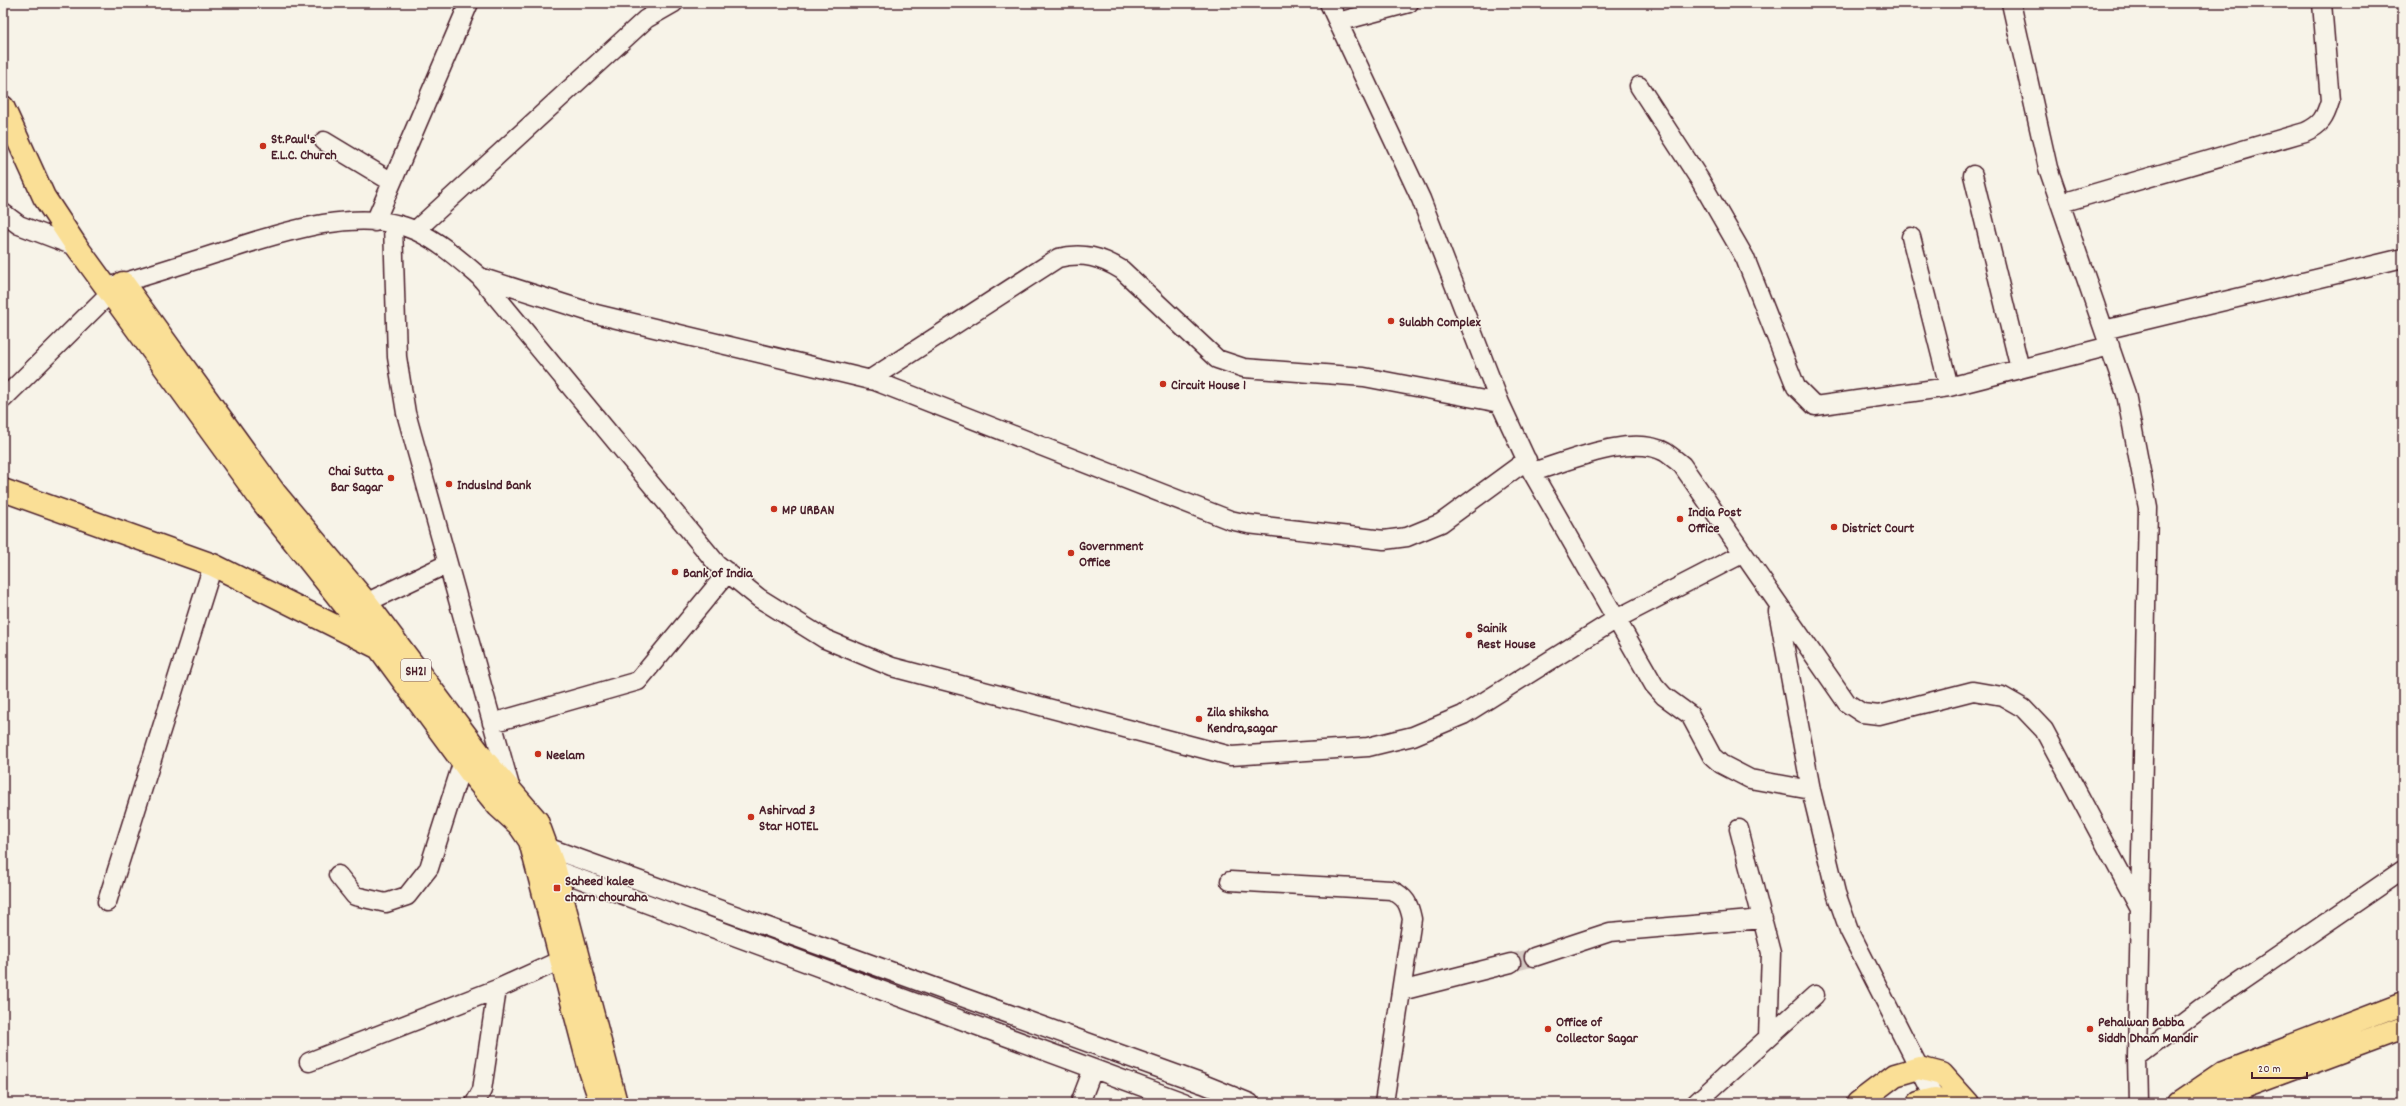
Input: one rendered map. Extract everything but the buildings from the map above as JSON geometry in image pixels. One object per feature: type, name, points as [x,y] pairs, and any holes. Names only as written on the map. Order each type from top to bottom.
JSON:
[{"type":"main road","points":[[3,107],[44,197],[77,247],[113,288]]},
{"type":"main road","name":"SH21","points":[[113,288],[275,493],[357,607],[486,762],[519,825],[542,855],[616,1103]]},
{"type":"main road","name":"SH21","points":[[3,490],[213,566],[379,648],[463,761],[505,800]]},
{"type":"main road","points":[[357,607],[379,648]]},
{"type":"main road","name":"SH21","points":[[542,855],[561,960],[600,1103]]},
{"type":"main road","points":[[2179,1103],[2223,1073],[2403,1004]]},
{"type":"main road","points":[[2201,1103],[2403,1028]]},
{"type":"main road","points":[[1858,1103],[1895,1075],[1919,1068],[1942,1074],[1968,1103]]},
{"type":"street","points":[[375,222],[469,3]]},
{"type":"street","points":[[415,231],[646,19],[674,3]]},
{"type":"street","points":[[1329,3],[1421,199],[1500,403],[1529,466],[1618,618],[1654,684],[1664,696],[1690,715],[1712,756],[1721,764],[1750,779],[1811,790]]},
{"type":"street","points":[[1338,22],[1408,3]]},
{"type":"street","points":[[2011,3],[2048,168],[2126,394],[2148,508],[2137,1057],[2138,1103]]},
{"type":"street","points":[[2060,203],[2305,132],[2318,126],[2326,117],[2330,102],[2322,3]]},
{"type":"street","points":[[1639,86],[1700,180],[1745,258],[1796,387],[1815,406],[1949,387],[2020,369],[2107,338],[2403,258]]},
{"type":"street","points":[[324,141],[392,182]]},
{"type":"street","points":[[1973,175],[2020,369]]},
{"type":"street","points":[[3,213],[18,225],[77,247]]},
{"type":"street","points":[[3,398],[113,288],[284,232],[344,222],[375,222],[393,224],[415,231],[439,244],[480,277],[717,564],[759,598],[825,639],[892,667],[1231,756],[1368,747],[1413,736],[1463,715],[1618,618],[1742,554]]},
{"type":"street","points":[[393,224],[400,383],[406,413],[492,723],[505,800]]},
{"type":"street","points":[[1911,237],[1949,387]]},
{"type":"street","points":[[869,380],[1058,258],[1074,255],[1089,255],[1106,260],[1122,270],[1217,359],[1231,366],[1364,377],[1500,403]]},
{"type":"street","points":[[480,277],[596,314],[869,380],[1230,520],[1248,524],[1384,540],[1407,537],[1440,522],[1529,466],[1620,446],[1644,446],[1664,452],[1682,465],[1836,690],[1847,703],[1862,713],[1879,715],[1973,691],[2002,696],[2023,708],[2044,730],[2140,910]]},
{"type":"street","points":[[357,607],[447,564]]},
{"type":"street","points":[[108,902],[213,566]]},
{"type":"street","points":[[492,723],[638,681],[728,572]]},
{"type":"street","points":[[1777,604],[1811,790],[1836,893],[1849,930],[1919,1068],[1933,1102]]},
{"type":"street","points":[[338,875],[354,896],[386,904],[407,896],[429,868],[463,761]]},
{"type":"street","points":[[1739,829],[1770,941],[1772,963],[1768,1038]]},
{"type":"street","points":[[542,855],[1093,1069],[1186,1103]]},
{"type":"street","points":[[542,855],[1203,1084],[1250,1103]]},
{"type":"street","points":[[2137,1057],[2202,1008],[2403,870]]},
{"type":"street","points":[[1230,881],[1392,890],[1403,896],[1409,906],[1412,919],[1384,1103]]},
{"type":"street","points":[[1534,957],[1610,932],[1763,918]]},
{"type":"street","points":[[309,1062],[497,988],[561,960]]},
{"type":"street","points":[[1401,991],[1511,963]]},
{"type":"street","points":[[475,1103],[482,1090],[497,988]]},
{"type":"street","points":[[1696,1103],[1815,995]]},
{"type":"street","points":[[1080,1103],[1093,1069]]},
{"type":"tunnel","points":[[1511,963],[1534,957]]},
{"type":"place","name":"St.Paul's E.L.C. Church","points":[[263,146]]},
{"type":"place","name":"Sulabh Complex","points":[[1391,321]]},
{"type":"place","name":"Circuit House 1","points":[[1163,384]]},
{"type":"place","name":"Chai Sutta Bar Sagar","points":[[391,478]]},
{"type":"place","name":"Induslnd Bank","points":[[449,484]]},
{"type":"place","name":"MP URBAN","points":[[774,509]]},
{"type":"place","name":"India Post Office","points":[[1680,519]]},
{"type":"place","name":"District Court","points":[[1834,527]]},
{"type":"place","name":"Government Office","points":[[1071,553]]},
{"type":"place","name":"Bank of India","points":[[675,572]]},
{"type":"place","name":"Sainik Rest House","points":[[1469,635]]},
{"type":"place","name":"Zila shiksha Kendra,sagar","points":[[1199,719]]},
{"type":"place","name":"Neelam","points":[[538,754]]},
{"type":"place","name":"Ashirvad 3 Star HOTEL","points":[[751,817]]},
{"type":"place","name":"Saheed kalee charn chouraha","points":[[557,888]]},
{"type":"place","name":"Office of Collector Sagar","points":[[1548,1029]]},
{"type":"place","name":"Pehalwan Babba Siddh Dham Mandir","points":[[2090,1029]]}]
